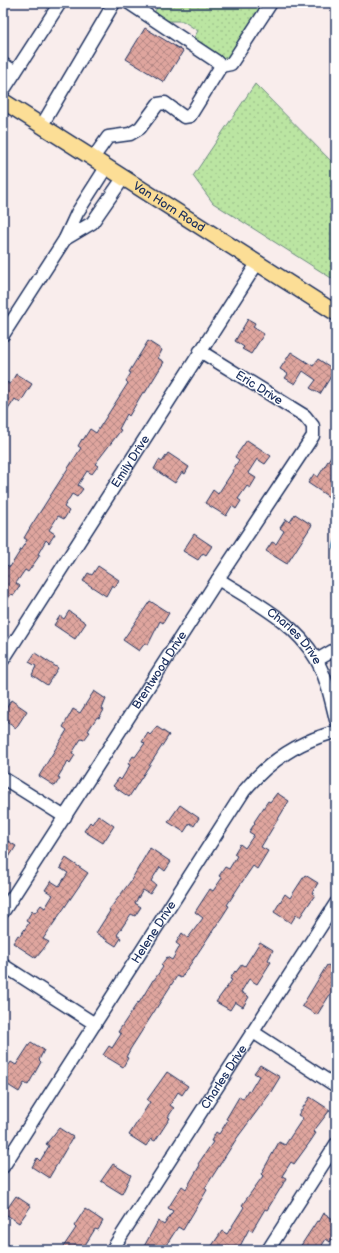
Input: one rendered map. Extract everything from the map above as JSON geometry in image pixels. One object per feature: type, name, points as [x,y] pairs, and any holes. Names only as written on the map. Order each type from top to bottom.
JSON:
[{"type":"main road","name":"Van Horn Road","points":[[3,101],[336,313]]},
{"type":"street","points":[[3,91],[60,3]]},
{"type":"street","points":[[42,125],[114,3]]},
{"type":"street","points":[[129,3],[216,61],[221,66]]},
{"type":"street","points":[[93,158],[108,137],[130,134],[140,128],[158,104],[165,103],[184,117],[190,116],[221,66],[231,64],[271,3]]},
{"type":"street","points":[[3,64],[16,72]]},
{"type":"street","points":[[3,335],[65,239],[77,213],[107,166]]},
{"type":"street","points":[[65,239],[92,223],[124,178]]},
{"type":"street","name":"Emily Drive","points":[[3,660],[258,262]]},
{"type":"street","name":"Eric Drive","points":[[200,351],[305,416],[311,422],[313,429]]},
{"type":"street","name":"Brentwood Drive","points":[[3,912],[218,579],[295,462],[310,442],[313,429]]},
{"type":"street","name":"Charles Drive","points":[[218,579],[286,623],[303,640],[317,660],[328,689],[336,720]]},
{"type":"street","points":[[317,660],[336,650]]},
{"type":"street","name":"Helene Drive","points":[[3,1167],[244,790],[268,765],[299,744],[336,732]]},
{"type":"street","points":[[3,778],[65,818]]},
{"type":"street","name":"Charles Drive","points":[[112,1250],[336,903]]},
{"type":"street","points":[[3,965],[95,1024]]},
{"type":"street","points":[[253,1032],[336,1086]]},
{"type":"street","points":[[268,1250],[336,1144]]},
{"type":"green space","points":[[160,3],[268,3],[227,61],[193,39],[198,31],[183,21],[164,21],[153,14]]},
{"type":"green space","points":[[255,84],[336,166],[336,281],[213,203],[193,176]]},
{"type":"building","points":[[145,28],[183,51],[164,82],[126,59]]},
{"type":"building","points":[[248,319],[255,323],[253,327],[264,334],[251,354],[242,349],[244,347],[235,341]]},
{"type":"building","points":[[148,341],[162,350],[158,358],[164,362],[145,393],[143,392],[129,416],[127,414],[119,429],[121,430],[95,464],[98,466],[92,474],[87,471],[78,485],[83,489],[77,497],[72,494],[64,507],[69,511],[64,519],[58,516],[49,530],[55,534],[49,543],[46,540],[38,554],[40,555],[28,572],[25,570],[16,583],[20,586],[14,595],[11,594],[3,607],[3,563],[10,567],[27,540],[24,538],[31,526],[81,448],[78,446],[82,439],[83,440],[90,429],[96,433],[128,383],[126,381],[131,373],[129,372]]},
{"type":"building","points":[[291,352],[313,366],[318,359],[335,370],[320,394],[310,388],[316,380],[303,371],[295,384],[285,378],[288,374],[280,369]]},
{"type":"building","points":[[16,374],[32,384],[20,403],[15,399],[3,417],[3,380],[10,384]]},
{"type":"building","points":[[247,440],[271,456],[265,464],[257,459],[248,473],[256,478],[250,488],[247,486],[238,499],[241,501],[236,509],[232,506],[226,516],[205,503],[213,490],[218,494],[239,460],[235,457]]},
{"type":"building","points":[[336,448],[336,486],[329,497],[308,483],[314,474],[318,477]]},
{"type":"building","points":[[168,453],[189,467],[185,474],[182,472],[175,483],[154,469],[159,460],[162,462]]},
{"type":"building","points":[[295,514],[312,525],[287,564],[266,551],[272,542],[276,544],[284,531],[280,528],[286,519],[290,522]]},
{"type":"building","points":[[194,534],[212,546],[206,555],[203,553],[198,560],[183,551]]},
{"type":"building","points":[[98,566],[119,580],[115,587],[112,585],[106,596],[83,581],[88,573],[92,575]]},
{"type":"building","points":[[150,601],[169,613],[163,623],[160,621],[148,645],[145,643],[139,651],[123,640]]},
{"type":"building","points":[[69,611],[86,623],[75,639],[54,625],[60,616],[64,619]]},
{"type":"building","points":[[35,653],[58,668],[47,685],[32,675],[36,666],[29,662]]},
{"type":"building","points":[[94,691],[106,699],[102,709],[104,710],[99,718],[97,717],[88,731],[90,732],[84,740],[81,739],[72,753],[75,755],[70,763],[68,761],[58,777],[60,778],[55,786],[39,776],[67,730],[63,727],[73,709],[80,713]]},
{"type":"building","points":[[11,700],[27,711],[16,728],[3,720],[3,707],[6,709]]},
{"type":"building","points":[[157,727],[169,735],[129,797],[113,786],[119,778],[121,780],[130,765],[128,764],[133,756],[135,757],[145,743],[142,742],[148,733],[150,735]]},
{"type":"building","points":[[277,793],[289,801],[261,847],[268,851],[257,869],[253,866],[227,905],[229,906],[222,917],[181,978],[177,976],[131,1048],[123,1067],[103,1055],[109,1046],[112,1048],[121,1034],[118,1032],[163,967],[161,965],[167,957],[172,960],[180,946],[176,943],[182,933],[188,938],[203,918],[195,912],[210,889],[213,891],[222,878],[219,876],[225,867],[229,869],[237,856],[234,854],[240,844],[245,848],[254,835],[249,832],[255,823],[254,822],[268,801],[270,802]]},
{"type":"building","points":[[180,805],[199,818],[194,826],[190,823],[184,832],[168,822]]},
{"type":"building","points":[[98,815],[114,826],[103,843],[84,831],[90,822],[92,824]]},
{"type":"building","points":[[3,838],[16,846],[3,867]]},
{"type":"building","points":[[150,848],[171,862],[165,871],[160,867],[151,881],[156,885],[150,894],[143,890],[135,903],[141,907],[135,916],[131,914],[117,935],[121,938],[116,946],[96,933],[110,911],[109,910],[130,882]]},
{"type":"building","points":[[66,858],[88,873],[43,939],[49,942],[36,958],[13,943],[29,923],[26,921],[32,911],[35,913],[41,905],[45,908],[53,895],[45,890],[51,881],[59,886],[68,873],[60,868]]},
{"type":"building","points":[[305,875],[318,883],[312,893],[315,895],[300,917],[296,915],[291,923],[274,912],[285,894],[290,898]]},
{"type":"building","points":[[260,942],[273,950],[268,960],[271,962],[257,984],[249,979],[241,992],[249,997],[243,1007],[235,1002],[230,1010],[216,1002],[232,980],[230,979],[235,971],[236,972],[242,964],[245,966]]},
{"type":"building","points":[[336,955],[336,985],[317,1015],[302,1006],[327,965],[329,966]]},
{"type":"building","points":[[31,1042],[44,1050],[39,1060],[41,1062],[28,1085],[24,1083],[19,1092],[3,1082],[3,1074],[11,1062],[16,1065]]},
{"type":"building","points":[[260,1065],[280,1077],[269,1095],[237,1138],[205,1188],[207,1190],[183,1230],[178,1227],[163,1250],[142,1250],[158,1221],[164,1225],[173,1211],[168,1208],[182,1186],[186,1189],[200,1165],[198,1164],[213,1142],[211,1141],[216,1132],[219,1134],[228,1120],[226,1119],[239,1097],[243,1099],[248,1090],[250,1091],[259,1076],[254,1073]]},
{"type":"building","points":[[167,1072],[188,1086],[182,1095],[178,1092],[170,1105],[174,1108],[168,1117],[170,1118],[155,1141],[151,1139],[146,1146],[129,1135],[150,1102],[147,1100]]},
{"type":"building","points":[[310,1097],[330,1110],[313,1132],[316,1133],[294,1164],[291,1162],[282,1176],[286,1178],[267,1210],[265,1209],[252,1231],[249,1229],[238,1250],[209,1250],[222,1231],[227,1234],[244,1207],[242,1205],[263,1176],[261,1174],[279,1142],[285,1145],[303,1118],[298,1115]]},
{"type":"building","points":[[59,1128],[73,1137],[49,1178],[32,1167],[37,1158],[40,1161],[49,1146],[46,1144]]},
{"type":"building","points":[[113,1164],[131,1175],[122,1194],[101,1181]]},
{"type":"building","points":[[16,1196],[31,1206],[19,1223],[4,1213]]},
{"type":"building","points":[[85,1209],[103,1221],[98,1230],[95,1229],[82,1250],[61,1250],[76,1228],[74,1226]]},
{"type":"building","points":[[324,1213],[336,1221],[336,1233],[330,1242],[326,1239],[319,1250],[304,1250],[300,1247]]},
{"type":"waterway","points":[[336,540],[334,547],[336,551]]}]
